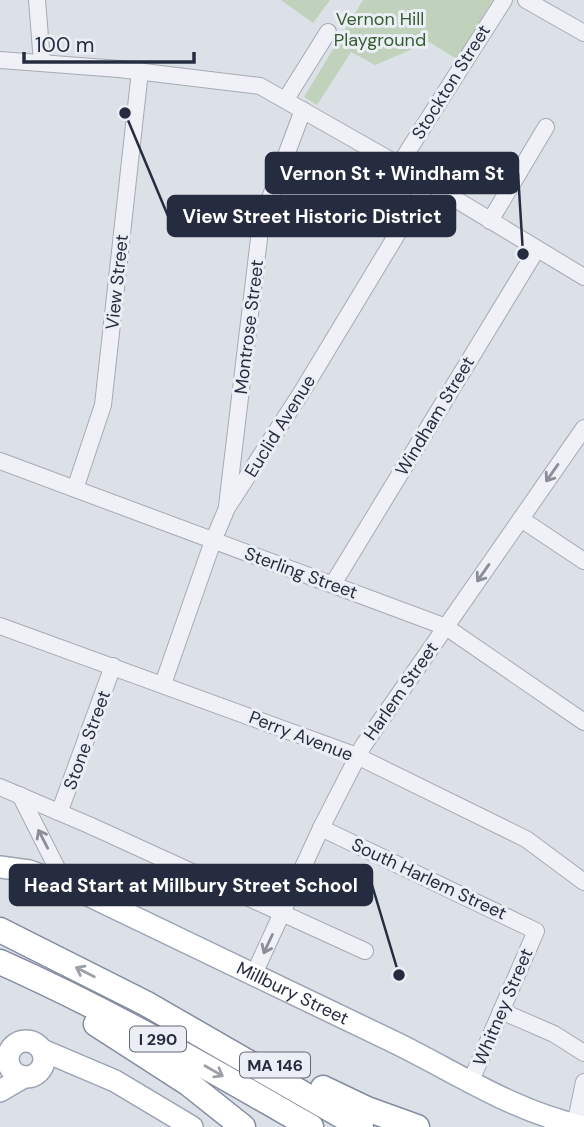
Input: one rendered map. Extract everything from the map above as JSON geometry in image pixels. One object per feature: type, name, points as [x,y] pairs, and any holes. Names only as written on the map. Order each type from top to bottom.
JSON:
[{"type":"highway","name":"I 290","points":[[0,930],[145,1003],[361,1127]]},
{"type":"highway","name":"I 290","points":[[0,962],[151,1035],[312,1127]]},
{"type":"highway","points":[[0,972],[107,1029],[189,1084],[243,1127]]},
{"type":"highway","name":"MA 146","points":[[145,1003],[367,1109],[411,1125]]},
{"type":"main road","name":"Millbury Street","points":[[0,867],[29,871],[65,884],[401,1046],[512,1104],[580,1126]]},
{"type":"main road","points":[[0,1035],[21,1065]]},
{"type":"main road","points":[[21,1065],[85,1069],[122,1085],[192,1127]]},
{"type":"main road","points":[[0,1091],[21,1065]]},
{"type":"street","points":[[37,0],[42,62]]},
{"type":"street","name":"Stockton Street","points":[[399,165],[504,0]]},
{"type":"street","points":[[526,0],[584,33]]},
{"type":"street","points":[[286,99],[328,32]]},
{"type":"street","points":[[0,78],[0,60],[140,71],[260,86],[399,165],[584,277]]},
{"type":"street","name":"View Street","points":[[75,489],[103,405],[140,71]]},
{"type":"street","name":"Montrose Street","points":[[227,508],[261,222],[303,110]]},
{"type":"street","points":[[490,221],[547,127]]},
{"type":"street","name":"Euclid Avenue","points":[[163,684],[227,508],[303,390],[429,183]]},
{"type":"street","name":"Windham Street","points":[[333,584],[537,249]]},
{"type":"street","name":"Harlem Street","points":[[254,974],[357,756],[584,428]]},
{"type":"street","name":"Sterling Street","points":[[0,461],[446,627],[584,722]]},
{"type":"street","points":[[521,519],[584,561]]},
{"type":"street","name":"Perry Avenue","points":[[0,626],[357,756],[526,839],[584,882]]},
{"type":"street","name":"Stone Street","points":[[58,812],[113,666]]},
{"type":"street","points":[[0,787],[365,951]]},
{"type":"street","points":[[20,795],[65,884]]},
{"type":"street","name":"South Harlem Street","points":[[321,828],[536,931]]},
{"type":"street","name":"Whitney Street","points":[[470,1083],[536,931]]},
{"type":"street","points":[[501,1011],[554,1034],[584,1053]]},
{"type":"street","points":[[580,1126],[584,1082]]},
{"type":"green space","points":[[281,0],[330,0],[313,23]]},
{"type":"green space","name":"Vernon Hill Playground","points":[[363,0],[493,0],[457,59],[429,42],[375,65],[351,52],[317,105],[304,97]]},
{"type":"place","name":"View Street Historic District","points":[[125,113]]},
{"type":"place","name":"Vernon St + Windham St","points":[[523,254]]},
{"type":"place","name":"Head Start at Millbury Street School","points":[[399,975]]}]
